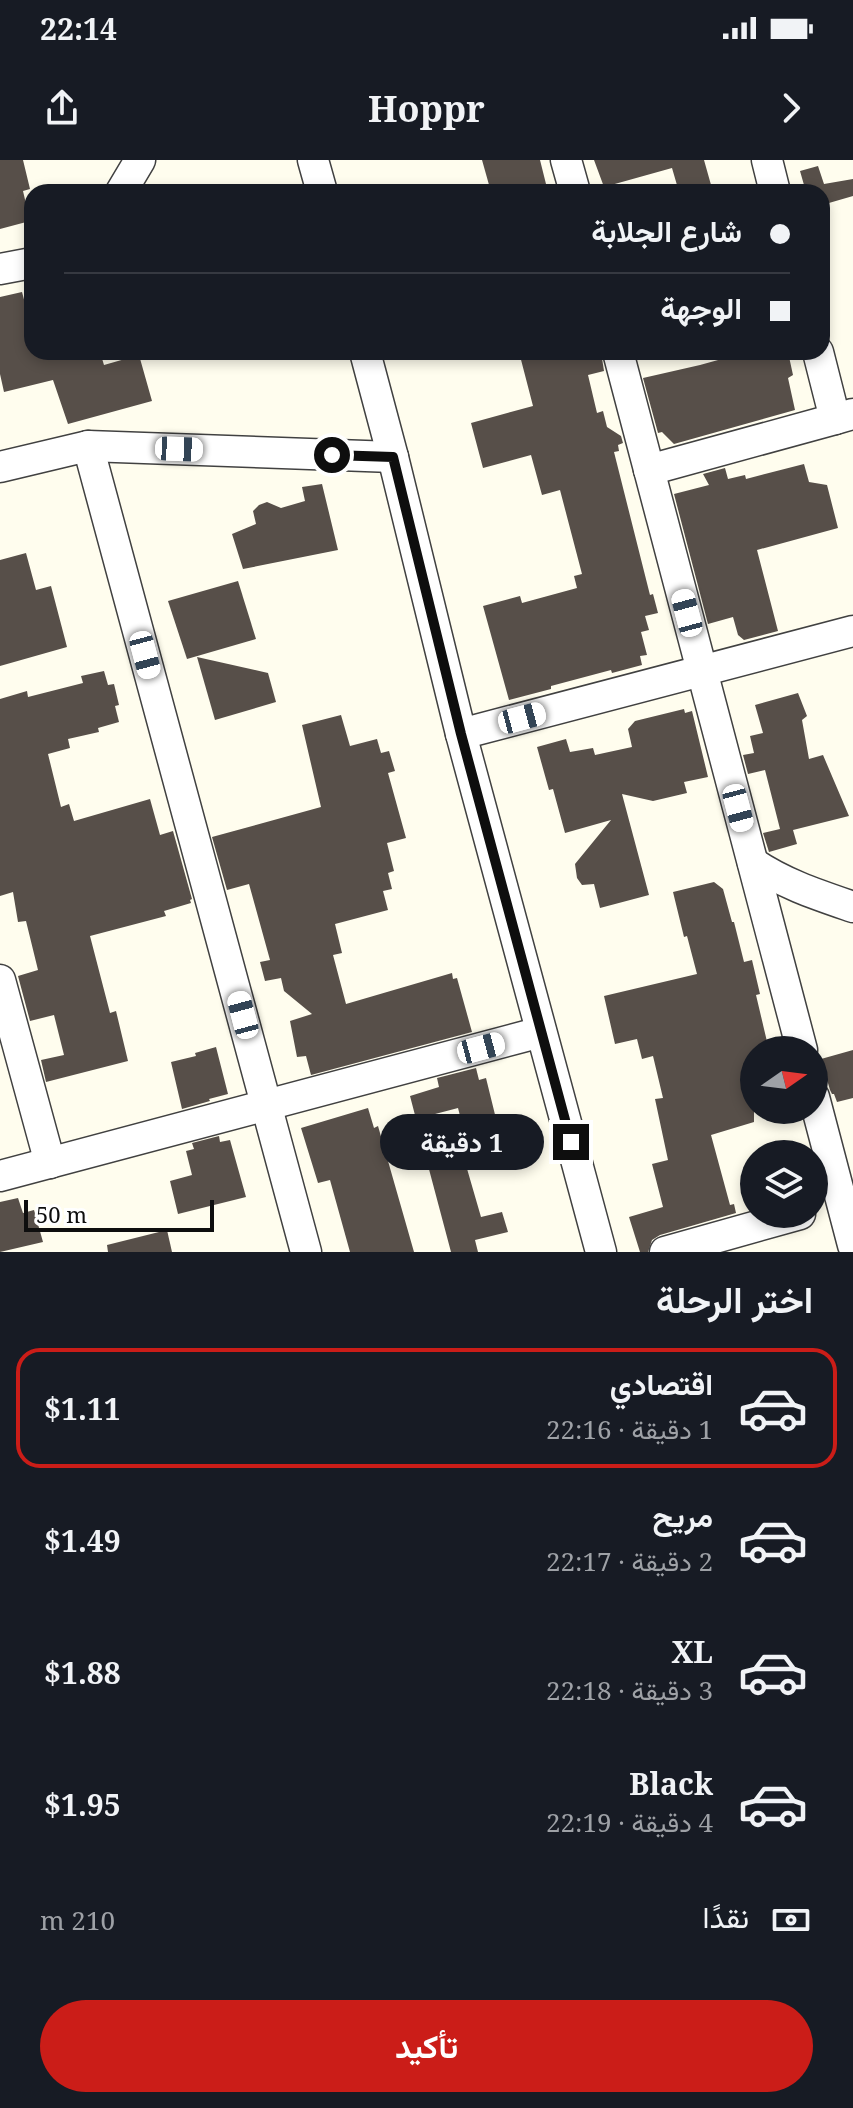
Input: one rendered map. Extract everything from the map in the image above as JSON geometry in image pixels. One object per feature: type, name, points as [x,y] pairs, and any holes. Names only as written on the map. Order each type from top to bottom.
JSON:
[{"type":"street","points":[[126,184],[140,160]]},
{"type":"street","points":[[313,160],[320,184]]},
{"type":"street","points":[[566,160],[573,184]]},
{"type":"street","points":[[767,160],[773,184]]},
{"type":"street","points":[[0,269],[24,264]]},
{"type":"street","points":[[367,360],[461,734],[601,1252]]},
{"type":"street","points":[[620,360],[798,1036]]},
{"type":"street","points":[[649,470],[844,416],[821,360]]},
{"type":"street","points":[[0,467],[88,446],[393,457]]},
{"type":"street","points":[[88,446],[306,1252]]},
{"type":"street","points":[[461,734],[853,631]]},
{"type":"street","points":[[753,863],[788,884],[853,907]]},
{"type":"street","points":[[0,980],[50,1163]]},
{"type":"street","points":[[0,1176],[541,1032]]},
{"type":"street","points":[[828,1206],[853,1245]]},
{"type":"street","points":[[665,1252],[750,1228]]},
{"type":"building","points":[[0,160],[23,160],[29,184],[24,184],[23,191],[24,223],[0,229]]},
{"type":"building","points":[[482,160],[540,160],[546,184],[489,184]]},
{"type":"building","points":[[594,160],[704,160],[711,184],[677,184],[672,168],[615,184],[603,184]]},
{"type":"building","points":[[818,166],[824,184],[804,184],[800,171]]},
{"type":"building","points":[[853,179],[853,196],[830,203],[830,184],[824,184]]},
{"type":"building","points":[[22,292],[24,360],[102,360],[104,365],[122,360],[140,360],[152,401],[68,424],[53,380],[4,392],[0,374],[0,297]]},
{"type":"building","points":[[521,360],[602,360],[604,371],[588,375],[597,413],[603,411],[607,427],[621,436],[623,443],[618,445],[619,451],[614,452],[650,595],[653,594],[658,613],[645,616],[649,630],[641,632],[647,655],[640,656],[642,665],[612,673],[611,670],[509,700],[483,606],[520,596],[522,603],[577,588],[574,576],[582,574],[560,490],[542,495],[531,455],[483,468],[471,423],[533,406]]},
{"type":"building","points":[[718,360],[790,360],[793,375],[788,378],[795,410],[674,444],[662,432],[658,433],[643,378]]},
{"type":"building","points":[[804,464],[809,482],[827,485],[838,528],[757,550],[778,631],[744,640],[738,635],[733,617],[708,624],[674,494],[709,485],[703,474],[725,468],[728,479],[745,475],[746,479]]},
{"type":"building","points":[[322,484],[338,550],[243,569],[232,534],[256,524],[253,511],[267,502],[281,508],[305,501],[302,487]]},
{"type":"building","points":[[26,553],[36,590],[51,586],[67,647],[0,666],[0,560]]},
{"type":"building","points":[[238,581],[256,639],[187,659],[168,601]]},
{"type":"building","points":[[197,657],[268,673],[276,702],[215,720]]},
{"type":"building","points":[[104,671],[108,685],[114,684],[119,722],[98,728],[99,732],[68,739],[70,748],[48,754],[61,807],[69,804],[74,821],[150,799],[160,835],[173,831],[192,899],[191,903],[164,911],[166,916],[90,936],[110,1013],[116,1011],[128,1061],[46,1082],[41,1060],[64,1055],[54,1015],[30,1021],[18,976],[38,970],[26,921],[18,922],[13,892],[0,896],[0,699],[27,691],[28,697],[83,683],[81,676]]},
{"type":"building","points":[[798,693],[807,716],[802,720],[809,759],[823,755],[849,816],[793,830],[797,844],[769,852],[763,833],[780,829],[765,770],[748,774],[743,755],[754,753],[750,736],[763,733],[755,705]]},
{"type":"building","points":[[684,709],[685,713],[692,711],[708,777],[684,782],[687,793],[653,801],[622,794],[649,895],[600,908],[594,884],[582,885],[577,878],[575,864],[611,820],[565,833],[537,747],[566,739],[570,752],[593,748],[595,755],[632,747],[628,729],[635,721]]},
{"type":"building","points":[[341,715],[350,746],[377,739],[381,753],[389,751],[395,771],[388,773],[406,838],[387,843],[394,871],[388,873],[392,889],[383,891],[388,910],[335,924],[342,953],[333,955],[346,1004],[452,973],[453,979],[457,978],[472,1032],[311,1075],[306,1056],[297,1057],[290,1021],[312,1014],[284,991],[281,978],[265,981],[260,962],[270,960],[249,884],[227,890],[212,837],[321,807],[302,725]]},
{"type":"building","points":[[714,882],[723,889],[744,962],[752,960],[766,1036],[740,1036],[740,1124],[747,1124],[711,1135],[730,1205],[734,1204],[736,1213],[660,1235],[652,1240],[648,1252],[640,1252],[629,1217],[663,1207],[652,1164],[668,1160],[655,1099],[663,1098],[653,1056],[642,1059],[637,1039],[615,1044],[604,996],[697,974],[673,892]]},
{"type":"building","points":[[216,1047],[228,1094],[182,1109],[171,1062]]},
{"type":"building","points":[[853,1050],[853,1098],[837,1102],[832,1094],[828,1083],[828,1057]]},
{"type":"building","points":[[476,1068],[479,1080],[486,1078],[500,1135],[467,1143],[458,1108],[416,1119],[410,1096],[439,1087],[437,1078]]},
{"type":"building","points":[[368,1108],[374,1128],[378,1126],[414,1252],[350,1252],[330,1180],[318,1183],[301,1128]]},
{"type":"building","points":[[219,1136],[220,1142],[230,1140],[246,1197],[178,1214],[170,1181],[192,1175],[186,1151],[194,1149],[192,1143]]},
{"type":"building","points":[[461,1148],[481,1217],[502,1212],[508,1232],[475,1240],[478,1252],[451,1252],[426,1158]]},
{"type":"building","points":[[18,1198],[23,1213],[34,1210],[43,1242],[0,1252],[0,1202]]},
{"type":"building","points":[[167,1230],[172,1252],[108,1252],[107,1245]]},
{"type":"route","points":[[332,455],[393,457],[461,734],[571,1142]]}]
